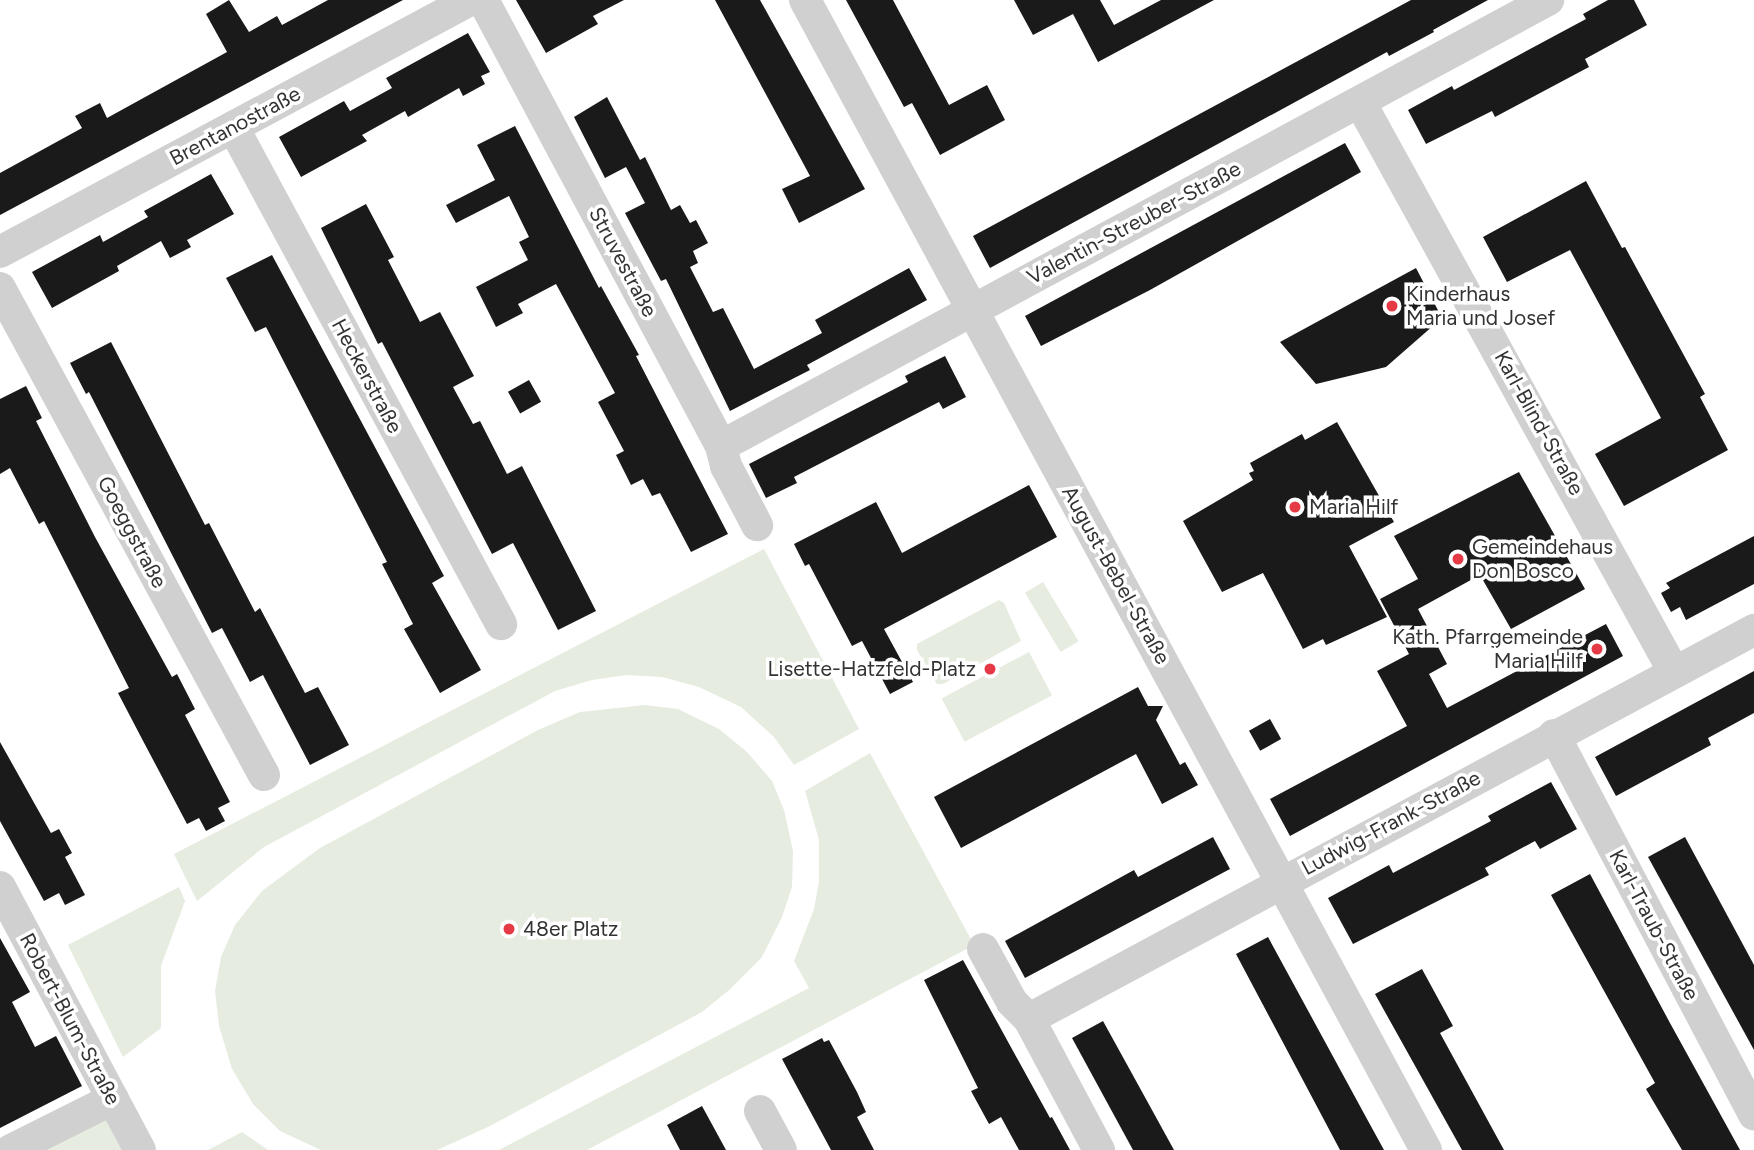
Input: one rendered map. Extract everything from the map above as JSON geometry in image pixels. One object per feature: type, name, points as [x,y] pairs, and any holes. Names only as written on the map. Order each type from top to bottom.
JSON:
[{"type":"street","name":"Brentanostraße","points":[[0,252],[470,0]]},
{"type":"street","name":"Struvestraße","points":[[483,0],[720,446],[726,466],[757,525]]},
{"type":"street","name":"August-Bebel-Straße","points":[[805,0],[1426,1150]]},
{"type":"street","name":"Valentin-Streuber-Straße","points":[[720,446],[1548,0]]},
{"type":"street","name":"Karl-Blind-Straße","points":[[1360,102],[1674,672]]},
{"type":"street","name":"Heckerstraße","points":[[233,127],[502,624]]},
{"type":"street","name":"Goeggstraße","points":[[0,288],[264,775]]},
{"type":"street","name":"Ludwig-Frank-Straße","points":[[1029,1019],[1754,630]]},
{"type":"street","name":"Karl-Traub-Straße","points":[[1554,735],[1754,1114]]},
{"type":"street","name":"Robert-Blum-Straße","points":[[0,887],[140,1150]]},
{"type":"street","points":[[983,949],[1012,1002],[1029,1019],[1099,1150]]},
{"type":"street","points":[[11,1150],[113,1099]]},
{"type":"street","points":[[760,1111],[781,1150]]},
{"type":"shaded area","points":[[764,549],[859,729],[794,765],[774,737],[741,707],[699,687],[662,677],[626,675],[592,680],[555,691],[264,847],[197,901],[174,854]]},
{"type":"shaded area","points":[[1043,582],[1079,641],[1061,652],[1025,593]]},
{"type":"shaded area","points":[[999,600],[1004,603],[1021,641],[943,684],[937,684],[917,650],[917,644]]},
{"type":"shaded area","points":[[1029,652],[1052,695],[965,742],[942,698]]},
{"type":"shaded area","points":[[645,705],[678,709],[719,729],[747,752],[772,781],[784,810],[793,851],[792,887],[782,917],[762,957],[702,1012],[488,1127],[437,1150],[321,1150],[280,1131],[253,1104],[232,1069],[219,1026],[215,991],[221,957],[235,925],[262,891],[320,848],[538,730],[580,712]]},
{"type":"shaded area","points":[[870,753],[974,945],[587,1150],[499,1150],[809,988],[794,961],[814,909],[819,881],[819,840],[805,791]]},
{"type":"shaded area","points":[[179,887],[185,901],[161,966],[161,1028],[123,1057],[68,945]]},
{"type":"shaded area","points":[[107,1119],[123,1150],[46,1150]]},
{"type":"shaded area","points":[[242,1132],[268,1150],[208,1150]]},
{"type":"building","points":[[229,0],[249,32],[277,16],[282,25],[328,0],[403,0],[0,215],[0,173],[82,128],[75,116],[100,103],[107,118],[227,52],[206,14]]},
{"type":"building","points":[[516,0],[624,0],[593,16],[598,24],[546,53]]},
{"type":"building","points":[[715,0],[760,0],[865,189],[799,223],[782,189],[810,176]]},
{"type":"building","points":[[846,0],[893,0],[949,105],[987,85],[1005,120],[940,155],[912,103],[904,107]]},
{"type":"building","points":[[1014,0],[1100,0],[1114,25],[1161,0],[1214,0],[1098,62],[1073,14],[1033,35]]},
{"type":"building","points":[[1411,0],[1488,0],[1433,30],[1434,32],[1389,56],[1387,52],[990,268],[973,236]]},
{"type":"building","points":[[1608,0],[1634,0],[1647,25],[1585,59],[1589,67],[1495,117],[1492,111],[1426,144],[1408,110],[1452,86],[1454,90],[1586,19],[1583,14]]},
{"type":"building","points":[[468,33],[490,72],[481,76],[485,84],[463,96],[459,88],[408,117],[405,111],[362,135],[367,141],[301,177],[279,137],[344,101],[350,111],[392,88],[386,78]]},
{"type":"building","points":[[607,97],[640,160],[645,157],[671,210],[680,205],[690,223],[696,220],[708,243],[693,251],[698,263],[690,267],[713,312],[723,308],[754,369],[822,333],[815,320],[909,268],[927,300],[807,365],[810,370],[730,411],[666,279],[661,281],[625,213],[645,203],[626,167],[605,178],[574,117]]},
{"type":"building","points":[[515,126],[599,288],[601,286],[639,355],[636,356],[728,534],[691,552],[660,493],[652,496],[643,479],[631,485],[616,455],[624,451],[598,402],[615,393],[556,284],[518,304],[523,313],[496,327],[476,287],[528,260],[519,242],[529,237],[509,196],[456,223],[446,205],[495,180],[477,145]]},
{"type":"building","points":[[1345,143],[1361,172],[1150,290],[1041,346],[1025,316]]},
{"type":"building","points":[[211,174],[234,214],[187,240],[191,247],[170,258],[161,241],[117,266],[119,271],[52,308],[32,272],[100,235],[103,242],[148,217],[144,211]]},
{"type":"building","points":[[1586,181],[1705,394],[1700,397],[1728,450],[1624,506],[1595,454],[1661,418],[1570,250],[1507,282],[1483,237]]},
{"type":"building","points":[[366,204],[394,257],[388,260],[420,322],[440,312],[474,376],[453,387],[473,424],[480,421],[507,474],[522,466],[596,611],[558,630],[513,543],[492,554],[382,342],[378,344],[321,228]]},
{"type":"building","points":[[272,255],[444,576],[432,583],[481,670],[440,693],[404,629],[413,624],[382,564],[387,562],[266,327],[255,332],[226,278]]},
{"type":"building","points":[[1416,268],[1442,318],[1386,367],[1316,384],[1280,342]]},
{"type":"building","points":[[111,342],[205,525],[209,523],[255,612],[260,608],[305,693],[318,687],[349,745],[310,765],[263,675],[250,682],[222,628],[212,633],[89,392],[86,394],[70,363]]},
{"type":"building","points":[[945,356],[966,397],[943,409],[939,402],[794,477],[797,483],[766,498],[749,464],[908,382],[905,376]]},
{"type":"building","points":[[529,380],[541,402],[520,414],[508,392]]},
{"type":"building","points":[[26,386],[42,418],[36,421],[95,537],[172,677],[177,674],[195,709],[185,715],[230,802],[218,808],[225,821],[206,831],[199,818],[187,824],[118,693],[129,688],[44,521],[39,524],[10,468],[0,474],[0,399]]},
{"type":"building","name":"Maria Hilf","points":[[1337,422],[1394,522],[1349,546],[1387,617],[1326,645],[1323,639],[1303,649],[1263,573],[1222,592],[1183,521],[1253,480],[1249,473],[1254,471],[1250,463],[1302,434],[1305,440]]},
{"type":"building","points":[[1519,472],[1585,589],[1511,629],[1480,575],[1418,609],[1447,664],[1429,674],[1447,708],[1606,624],[1623,656],[1290,836],[1270,799],[1407,726],[1377,671],[1409,654],[1380,599],[1418,579],[1394,536]]},
{"type":"building","points":[[1029,485],[1057,537],[884,629],[913,682],[890,694],[862,641],[852,646],[809,564],[805,566],[794,544],[876,502],[902,553]]},
{"type":"building","points":[[1754,536],[1754,584],[1686,620],[1680,607],[1671,612],[1661,593],[1670,588],[1666,583]]},
{"type":"building","points":[[1754,671],[1754,713],[1708,738],[1711,745],[1616,796],[1595,757]]},
{"type":"building","points":[[1138,687],[1148,706],[1163,706],[1156,720],[1180,765],[1185,762],[1198,785],[1162,804],[1136,754],[961,848],[934,797]]},
{"type":"building","points":[[1270,719],[1281,739],[1260,751],[1249,731]]},
{"type":"building","points":[[0,742],[51,833],[59,829],[72,853],[65,857],[85,895],[65,905],[59,893],[44,901],[0,821]]},
{"type":"building","points":[[1551,782],[1577,829],[1540,849],[1535,841],[1485,868],[1489,875],[1353,944],[1328,898],[1389,865],[1393,873],[1491,821],[1488,816]]},
{"type":"building","points":[[1213,837],[1230,869],[1025,978],[1005,941],[1134,870],[1138,877]]},
{"type":"building","points":[[1685,837],[1754,965],[1754,1050],[1648,857]]},
{"type":"building","points":[[1590,874],[1740,1150],[1682,1150],[1646,1089],[1655,1083],[1551,895]]},
{"type":"building","points":[[1268,937],[1384,1150],[1340,1150],[1236,954]]},
{"type":"building","points":[[0,938],[30,992],[12,1002],[35,1047],[56,1036],[82,1086],[0,1128]]},
{"type":"building","points":[[963,960],[1070,1150],[1019,1150],[1001,1117],[989,1124],[971,1091],[978,1088],[924,980]]},
{"type":"building","points":[[1422,969],[1453,1026],[1440,1033],[1504,1150],[1462,1150],[1375,994]]},
{"type":"building","points":[[1103,1021],[1174,1150],[1133,1150],[1072,1038]]},
{"type":"building","points":[[822,1038],[824,1042],[829,1040],[857,1092],[866,1112],[857,1117],[874,1150],[831,1150],[782,1059]]},
{"type":"building","points":[[702,1106],[726,1150],[680,1150],[667,1125]]},
{"type":"place","name":"Kinderhaus Maria und Josef","points":[[1392,306]]},
{"type":"place","name":"Maria Hilf","points":[[1295,507]]},
{"type":"place","name":"Gemeindehaus Don Bosco","points":[[1458,559]]},
{"type":"place","name":"Kath. Pfarrgemeinde Maria Hilf","points":[[1597,649]]},
{"type":"place","name":"Lisette-Hatzfeld-Platz","points":[[990,669]]},
{"type":"place","name":"48er Platz","points":[[509,929]]}]
